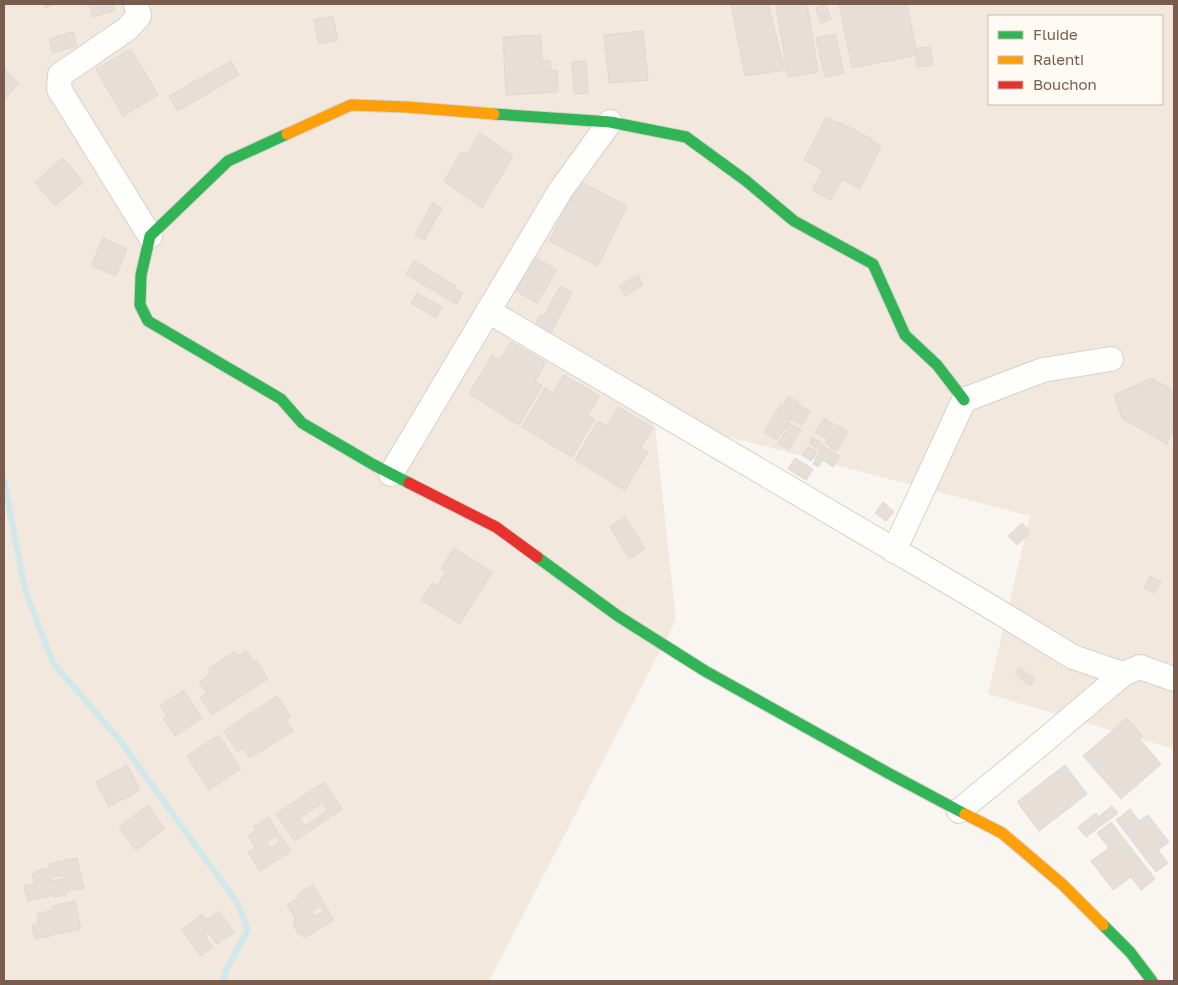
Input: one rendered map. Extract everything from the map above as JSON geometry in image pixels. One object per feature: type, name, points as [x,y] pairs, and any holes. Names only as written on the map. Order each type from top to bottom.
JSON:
[{"type":"street","points":[[136,4],[139,16],[127,29],[60,75],[59,89],[150,236]]},
{"type":"street","points":[[964,400],[937,365],[905,335],[892,302],[873,264],[794,222],[746,180],[686,137],[610,122],[406,107],[351,105],[228,161],[150,236],[141,275],[140,305],[148,321],[281,399],[302,423],[391,474],[496,527],[618,616],[705,671],[888,773],[1002,833],[1062,884],[1130,952],[1152,981]]},
{"type":"street","points":[[391,474],[560,191],[610,122]]},
{"type":"street","points":[[488,311],[1073,657],[1123,674]]},
{"type":"street","points":[[894,551],[964,400],[1043,370],[1111,358]]},
{"type":"street","points":[[959,810],[1123,674],[1140,667],[1174,679]]},
{"type":"shaded area","points":[[4,4],[1174,4],[1174,749],[988,694],[1030,516],[654,417],[676,620],[489,981],[4,981]]},
{"type":"building","points":[[43,4],[56,4],[45,8]]},
{"type":"building","points":[[89,4],[113,4],[115,10],[93,17]]},
{"type":"building","points":[[731,4],[768,4],[785,70],[745,76]]},
{"type":"building","points":[[776,4],[807,4],[818,72],[788,77]]},
{"type":"building","points":[[826,4],[831,19],[821,23],[816,8]]},
{"type":"building","points":[[839,4],[907,4],[917,55],[852,68]]},
{"type":"building","points":[[333,16],[338,40],[319,44],[314,20]]},
{"type":"building","points":[[643,31],[648,80],[609,83],[604,35]]},
{"type":"building","points":[[73,32],[77,46],[53,53],[49,39]]},
{"type":"building","points":[[835,34],[844,73],[825,77],[816,38]]},
{"type":"building","points":[[541,35],[542,61],[550,61],[551,71],[557,70],[558,92],[506,95],[503,37]]},
{"type":"building","points":[[930,47],[933,65],[916,67],[916,48]]},
{"type":"building","points":[[131,49],[158,95],[123,116],[96,69]]},
{"type":"building","points":[[231,61],[239,75],[178,111],[169,96]]},
{"type":"building","points":[[586,61],[588,93],[574,94],[572,62]]},
{"type":"building","points":[[4,69],[19,83],[4,100]]},
{"type":"building","points":[[826,117],[872,139],[872,141],[881,146],[860,189],[842,179],[831,200],[812,190],[823,170],[804,160]]},
{"type":"building","points":[[480,133],[513,156],[482,208],[444,181],[461,152],[466,155]]},
{"type":"building","points":[[63,158],[83,182],[55,206],[35,182]]},
{"type":"building","points":[[579,181],[627,206],[598,266],[549,241]]},
{"type":"building","points":[[433,202],[442,209],[424,240],[415,235]]},
{"type":"building","points":[[103,238],[127,249],[116,276],[91,266]]},
{"type":"building","points":[[533,256],[557,270],[537,303],[513,289]]},
{"type":"building","points":[[414,261],[456,286],[455,288],[463,293],[456,304],[406,274]]},
{"type":"building","points":[[638,275],[643,285],[625,296],[619,286]]},
{"type":"building","points":[[560,286],[572,292],[549,337],[533,329],[540,315],[544,316]]},
{"type":"building","points":[[417,293],[442,307],[436,318],[411,303]]},
{"type":"building","points":[[511,342],[546,362],[535,382],[542,386],[519,425],[469,394],[492,355],[500,360]]},
{"type":"building","points":[[564,375],[599,396],[588,415],[595,419],[572,457],[522,427],[545,388],[553,393]]},
{"type":"building","points":[[1152,378],[1174,391],[1174,428],[1167,444],[1122,418],[1114,395]]},
{"type":"building","points":[[788,396],[799,403],[794,411],[784,404]]},
{"type":"building","points":[[781,404],[794,413],[777,440],[764,432]]},
{"type":"building","points":[[799,405],[810,411],[802,425],[791,419]]},
{"type":"building","points":[[618,407],[653,428],[641,448],[648,452],[625,490],[575,460],[598,421],[607,426]]},
{"type":"building","points":[[824,418],[834,424],[826,438],[815,432]]},
{"type":"building","points":[[789,423],[801,430],[797,436],[785,429]]},
{"type":"building","points":[[836,425],[848,432],[837,451],[825,443]]},
{"type":"building","points":[[785,432],[796,438],[789,450],[778,444]]},
{"type":"building","points":[[812,437],[823,444],[819,450],[809,443]]},
{"type":"building","points":[[823,446],[840,456],[833,467],[823,460],[818,467],[813,464]]},
{"type":"building","points":[[808,447],[817,452],[811,461],[802,455]]},
{"type":"building","points":[[795,458],[813,469],[806,480],[788,469]]},
{"type":"building","points":[[883,502],[894,512],[886,521],[875,513]]},
{"type":"building","points":[[625,517],[645,549],[629,559],[610,527]]},
{"type":"building","points":[[1022,523],[1030,533],[1017,545],[1008,536]]},
{"type":"building","points":[[454,548],[492,572],[460,624],[421,600],[432,583],[437,586],[446,572],[441,569]]},
{"type":"building","points":[[1150,576],[1161,582],[1155,593],[1144,588]]},
{"type":"building","points":[[246,651],[254,662],[256,660],[268,679],[212,715],[200,697],[207,693],[199,682],[211,674],[208,669],[235,652],[238,656]]},
{"type":"building","points":[[1020,668],[1035,679],[1030,686],[1015,674]]},
{"type":"building","points":[[184,690],[202,718],[175,736],[163,719],[167,716],[160,705]]},
{"type":"building","points":[[277,696],[291,717],[286,720],[293,731],[250,758],[243,748],[238,752],[224,731]]},
{"type":"building","points":[[1127,718],[1142,736],[1139,738],[1161,764],[1121,799],[1083,756]]},
{"type":"building","points":[[219,735],[241,769],[209,790],[187,756]]},
{"type":"building","points":[[127,765],[140,790],[109,807],[96,782]]},
{"type":"building","points":[[1065,765],[1087,794],[1039,831],[1017,802]]},
{"type":"building","points":[[324,782],[342,809],[295,841],[276,814]],"holes":[[[322,803],[327,811],[305,826],[300,818]]]},
{"type":"building","points":[[148,805],[165,829],[136,850],[119,827]]},
{"type":"building","points":[[1112,806],[1118,813],[1086,837],[1078,827],[1096,813],[1098,817]]},
{"type":"building","points":[[1130,809],[1139,821],[1148,815],[1169,842],[1158,850],[1168,863],[1156,872],[1116,820]]},
{"type":"building","points":[[268,817],[291,851],[260,871],[248,852],[255,848],[248,836],[256,830],[253,827]],"holes":[[[276,836],[280,842],[271,848],[266,842]]]},
{"type":"building","points":[[1111,822],[1155,879],[1141,890],[1131,877],[1113,890],[1091,861],[1109,848],[1097,833]]},
{"type":"building","points":[[77,858],[84,888],[66,892],[66,895],[54,897],[54,895],[28,901],[24,886],[35,884],[32,874],[37,873],[36,871],[50,868],[49,864]],"holes":[[[64,875],[64,879],[52,881],[52,877]]]},
{"type":"building","points":[[313,885],[334,920],[304,938],[294,927],[296,926],[293,921],[296,919],[287,905],[300,897],[298,894]],"holes":[[[322,906],[324,912],[314,916],[312,910]]]},
{"type":"building","points":[[75,901],[81,929],[35,939],[32,925],[39,923],[37,914],[53,910],[52,906]]},
{"type":"building","points":[[219,911],[234,932],[217,944],[208,932],[204,935],[213,947],[201,956],[182,930],[202,914],[206,920]]},
{"type":"waterway","points":[[4,480],[25,590],[53,663],[118,738],[238,904],[248,930],[226,970],[223,981]]},
{"type":"traffic: fast","points":[[494,114],[610,122],[686,137],[745,180],[794,221],[873,264],[905,335],[937,365],[964,400]]},
{"type":"traffic: fast","points":[[287,134],[228,161],[150,236],[141,275],[140,305],[148,321],[281,399],[302,423],[409,483]]},
{"type":"traffic: fast","points":[[537,557],[618,616],[705,671],[965,814]]},
{"type":"traffic: fast","points":[[1103,925],[1130,952],[1152,981]]},
{"type":"traffic: slow","points":[[287,134],[351,105],[494,114]]},
{"type":"traffic: slow","points":[[965,814],[1002,833],[1062,884],[1103,925]]},
{"type":"traffic: jam","points":[[409,483],[496,527],[537,557]]}]
